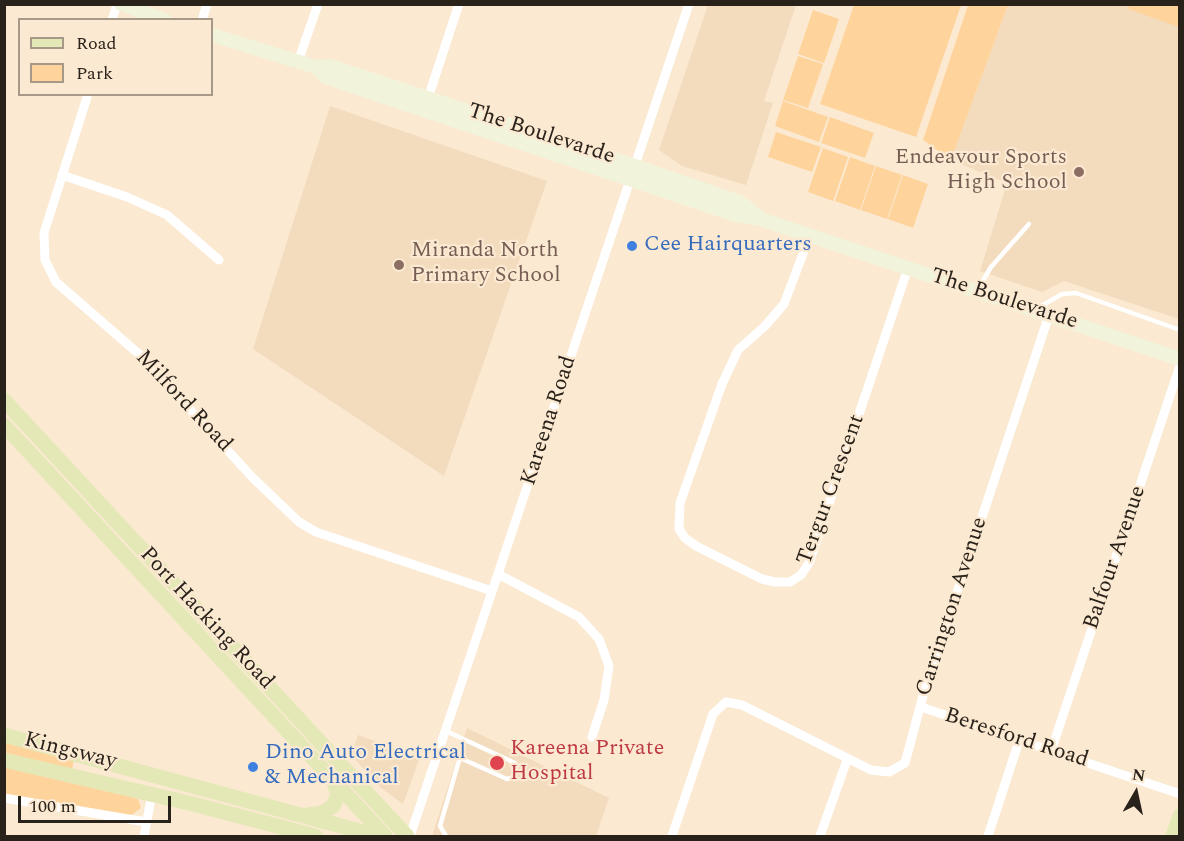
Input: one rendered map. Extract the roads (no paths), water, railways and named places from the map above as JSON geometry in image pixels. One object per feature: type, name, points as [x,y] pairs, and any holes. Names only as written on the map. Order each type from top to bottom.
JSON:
[{"type":"main road","points":[[119,4],[159,18]]},
{"type":"main road","name":"The Boulevarde","points":[[213,35],[316,67],[326,77],[426,104],[632,172],[740,202],[760,219],[1179,359]]},
{"type":"main road","name":"Port Hacking Road","points":[[4,400],[409,837]]},
{"type":"main road","points":[[5,425],[16,413]]},
{"type":"main road","name":"Port Hacking Road","points":[[5,425],[385,837]]},
{"type":"main road","name":"Kingsway","points":[[4,735],[157,774],[378,837]]},
{"type":"main road","name":"Kingsway","points":[[4,759],[152,794],[315,837]]},
{"type":"main road","points":[[152,794],[157,774]]},
{"type":"main road","points":[[296,814],[318,814],[331,808],[338,795],[334,782]]},
{"type":"main road","points":[[1173,837],[1179,816]]},
{"type":"street","points":[[113,18],[119,4]]},
{"type":"street","points":[[298,62],[318,4]]},
{"type":"street","points":[[426,104],[459,4]]},
{"type":"street","name":"Kareena Road","points":[[409,837],[689,4]]},
{"type":"street","name":"Milford Road","points":[[87,96],[44,233],[45,260],[56,282],[133,348],[252,477],[299,522],[316,532],[492,591]]},
{"type":"street","points":[[62,175],[127,197],[168,215],[219,260]]},
{"type":"street","name":"Tergur Crescent","points":[[810,236],[784,304],[765,326],[738,350],[722,384],[680,503],[679,529],[685,538],[696,546],[762,579],[790,582],[801,575],[809,563],[908,268]]},
{"type":"street","name":"Carrington Avenue","points":[[672,837],[713,714],[726,702],[742,705],[847,760],[882,773],[898,769],[908,756],[921,707],[1049,315]]},
{"type":"street","name":"Balfour Avenue","points":[[1051,751],[1179,366]]},
{"type":"street","points":[[498,574],[579,617],[598,639],[609,666],[604,700],[592,737]]},
{"type":"street","name":"Beresford Road","points":[[921,707],[1179,794]]},
{"type":"street","points":[[988,837],[1019,741]]},
{"type":"street","points":[[820,837],[847,760]]},
{"type":"street","points":[[144,837],[152,794]]},
{"type":"street","points":[[4,798],[146,822]]},
{"type":"lane","points":[[976,291],[991,267],[1029,225]]},
{"type":"lane","points":[[1034,310],[1062,294],[1076,293],[1179,330]]},
{"type":"lane","points":[[440,749],[507,780],[512,778],[516,768],[515,763],[446,731]]},
{"type":"lane","points":[[446,837],[440,826],[465,740]]},
{"type":"place","name":"Endeavour Sports High School","points":[[1079,172]]},
{"type":"place","name":"Cee Hairquarters","points":[[632,246]]},
{"type":"place","name":"Miranda North Primary School","points":[[399,265]]},
{"type":"place","name":"Kareena Private Hospital","points":[[497,763]]},
{"type":"place","name":"Dino Auto Electrical & Mechanical","points":[[253,767]]}]
